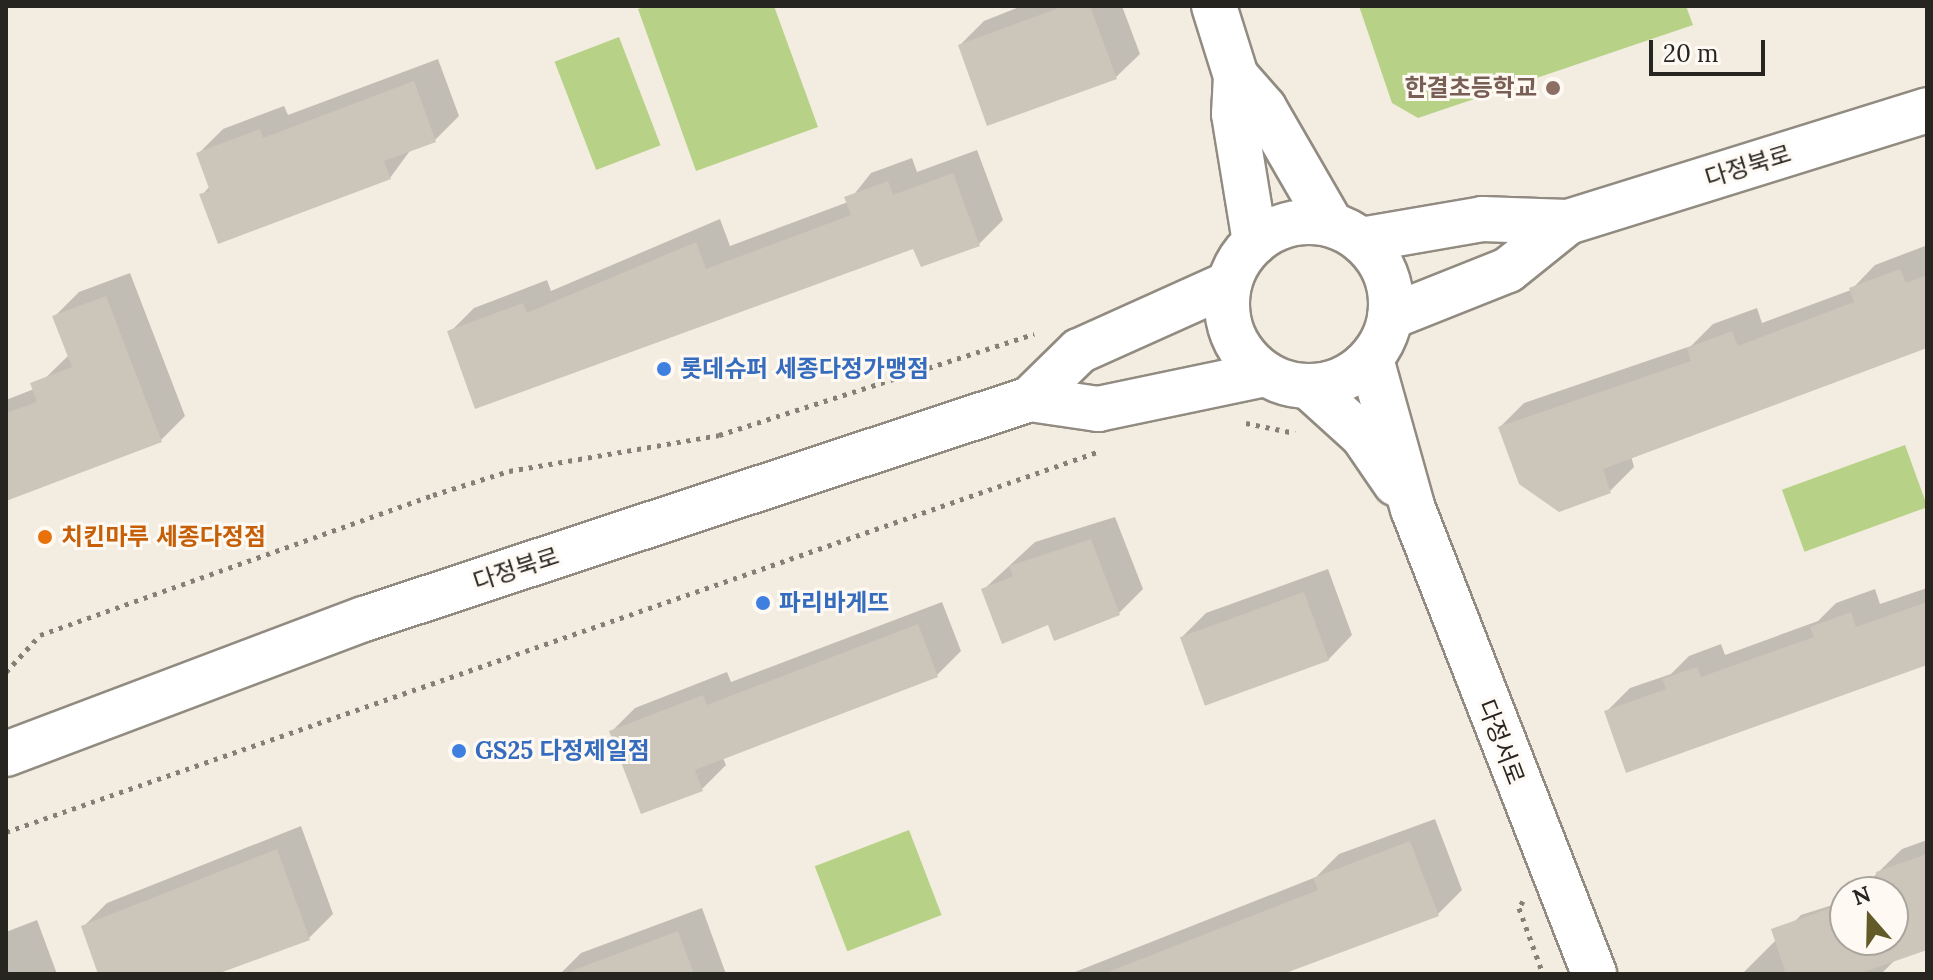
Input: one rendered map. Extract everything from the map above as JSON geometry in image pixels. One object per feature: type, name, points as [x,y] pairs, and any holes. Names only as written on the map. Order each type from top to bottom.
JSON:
[{"type":"street","points":[[1214,6],[1236,76],[1234,114],[1255,242]]},
{"type":"street","points":[[1030,399],[1098,409],[1265,374],[1309,387],[1332,384],[1371,359],[1390,317],[1390,288],[1346,232],[1264,108],[1236,76]]},
{"type":"street","name":"다정북로","points":[[1568,222],[1927,110]]},
{"type":"street","points":[[1030,399],[1079,351],[1228,284],[1255,242],[1278,227],[1346,232],[1482,219],[1568,222]]},
{"type":"street","points":[[1390,317],[1508,270],[1568,222]]},
{"type":"street","points":[[1228,284],[1232,335],[1265,374]]},
{"type":"street","points":[[1371,359],[1413,509]]},
{"type":"street","points":[[1309,387],[1363,436],[1413,509]]},
{"type":"street","name":"다정북로","points":[[6,754],[364,619],[1030,399]]},
{"type":"street","name":"다정서로","points":[[1413,509],[1594,974]]},
{"type":"path","points":[[6,672],[40,635],[433,495],[509,471],[719,435],[1038,333]]},
{"type":"path","points":[[1239,422],[1303,437]]},
{"type":"path","points":[[6,832],[1111,448]]},
{"type":"path","points":[[1530,889],[1519,908],[1543,974]]},
{"type":"green space","points":[[647,6],[774,6],[818,127],[696,171],[638,9]]},
{"type":"green space","points":[[1359,6],[1686,6],[1693,25],[1418,118],[1392,103]]},
{"type":"green space","points":[[619,37],[661,145],[596,170],[555,62]]},
{"type":"green space","points":[[1905,445],[1927,507],[1804,552],[1782,490]]},
{"type":"green space","points":[[909,830],[942,915],[847,951],[815,866]]},
{"type":"building","points":[[1064,6],[1090,6],[1117,79],[987,126],[958,45]]},
{"type":"building","points":[[414,81],[436,142],[384,161],[391,179],[218,244],[199,194],[210,191],[196,153],[260,129],[263,138]]},
{"type":"building","points":[[953,173],[980,246],[921,267],[913,249],[475,409],[447,331],[523,303],[527,313],[696,242],[706,269],[851,215],[844,197],[888,181],[893,195]]},
{"type":"building","points":[[1900,269],[1906,283],[1927,275],[1927,348],[1603,469],[1611,493],[1559,512],[1519,484],[1498,427],[1691,361],[1687,348],[1732,331],[1738,346],[1854,302],[1849,288]]},
{"type":"building","points":[[106,296],[162,442],[6,501],[6,413],[37,402],[30,383],[72,367],[52,316]]},
{"type":"building","points":[[1091,539],[1120,615],[1054,641],[1048,625],[1002,644],[981,589],[1013,576],[1009,566]]},
{"type":"building","points":[[1304,592],[1329,661],[1205,706],[1180,637]]},
{"type":"building","points":[[1927,602],[1927,665],[1626,773],[1604,711],[1666,689],[1662,679],[1697,667],[1701,677],[1814,637],[1810,627],[1851,612],[1856,627]]},
{"type":"building","points":[[918,624],[938,677],[695,770],[703,791],[641,814],[609,731],[703,695],[707,705]]},
{"type":"building","points":[[1410,841],[1439,916],[1283,974],[1103,974],[1318,890],[1313,878]]},
{"type":"building","points":[[277,849],[310,940],[217,974],[98,974],[81,926]]},
{"type":"building","points":[[1927,854],[1927,950],[1858,974],[1786,974],[1771,929],[1829,909],[1829,956],[1909,956],[1909,876],[1876,876],[1876,872]]},
{"type":"building","points":[[678,931],[694,974],[572,974],[571,971]]},
{"type":"place","name":"한결초등학교","points":[[1553,88]]},
{"type":"place","name":"롯데슈퍼 세종다정가맹점","points":[[664,369]]},
{"type":"place","name":"치킨마루 세종다정점","points":[[45,537]]},
{"type":"place","name":"파리바게뜨","points":[[763,603]]},
{"type":"place","name":"GS25 다정제일점","points":[[459,751]]}]
